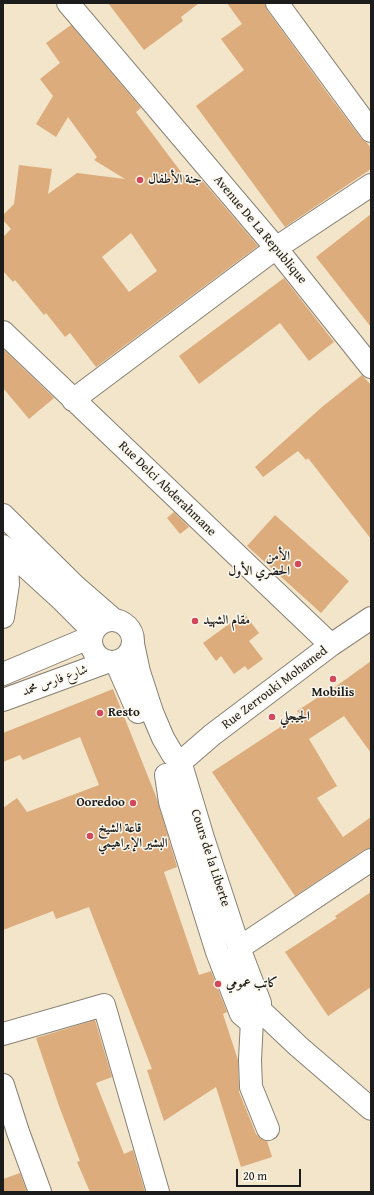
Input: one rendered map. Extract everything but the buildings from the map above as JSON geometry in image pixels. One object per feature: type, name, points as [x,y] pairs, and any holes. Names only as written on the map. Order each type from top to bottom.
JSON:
[{"type":"street","name":"Avenue De La Republique","points":[[68,3],[276,248],[371,367]]},
{"type":"street","points":[[277,3],[371,131]]},
{"type":"street","points":[[73,400],[276,248],[371,185]]},
{"type":"street","name":"Rue Delci Abderahmane","points":[[3,332],[330,645]]},
{"type":"street","points":[[3,515],[75,586],[113,619],[120,621],[130,630],[133,637],[131,652],[122,660],[111,662],[100,659],[90,644],[92,634],[101,622],[113,619]]},
{"type":"street","points":[[4,547],[62,600],[92,634]]},
{"type":"street","points":[[3,617],[8,584],[4,547]]},
{"type":"street","name":"Rue Zerrouki Mohamed","points":[[173,764],[330,645],[371,618]]},
{"type":"street","name":"شارع فارس محمد","points":[[3,674],[92,634]]},
{"type":"street","name":"Cours de la Liberte","points":[[133,644],[139,672],[152,712],[203,838],[239,948],[260,1003],[256,1015],[250,1060],[251,1087],[268,1129]]},
{"type":"street","name":"شارع فارس محمد","points":[[3,700],[111,662]]},
{"type":"street","name":"Cours de la Liberte","points":[[111,662],[153,746],[173,764]]},
{"type":"street","name":"Cours de la Liberte","points":[[173,764],[170,802],[218,952],[241,1014],[248,1020],[256,1015]]},
{"type":"street","points":[[239,948],[371,860]]},
{"type":"street","points":[[3,1034],[104,1005],[158,1192]]},
{"type":"street","name":"Cours de la Liberte","points":[[256,1015],[298,1046],[371,1109]]},
{"type":"street","points":[[3,1085],[11,1135],[40,1192]]},
{"type":"place","name":"جنة الأطفال","points":[[140,180]]},
{"type":"place","name":"الأمن الحضري الأول","points":[[298,564]]},
{"type":"place","name":"مقام الشهيد","points":[[195,621]]},
{"type":"place","name":"Mobilis","points":[[333,679]]},
{"type":"place","name":"Resto","points":[[100,713]]},
{"type":"place","name":"الجيجلي","points":[[272,717]]},
{"type":"place","name":"Ooredoo","points":[[133,803]]},
{"type":"place","name":"قاعة الشيخ البشير الإبراهيمي","points":[[90,836]]},
{"type":"place","name":"كاتب عمومي","points":[[218,984]]}]
